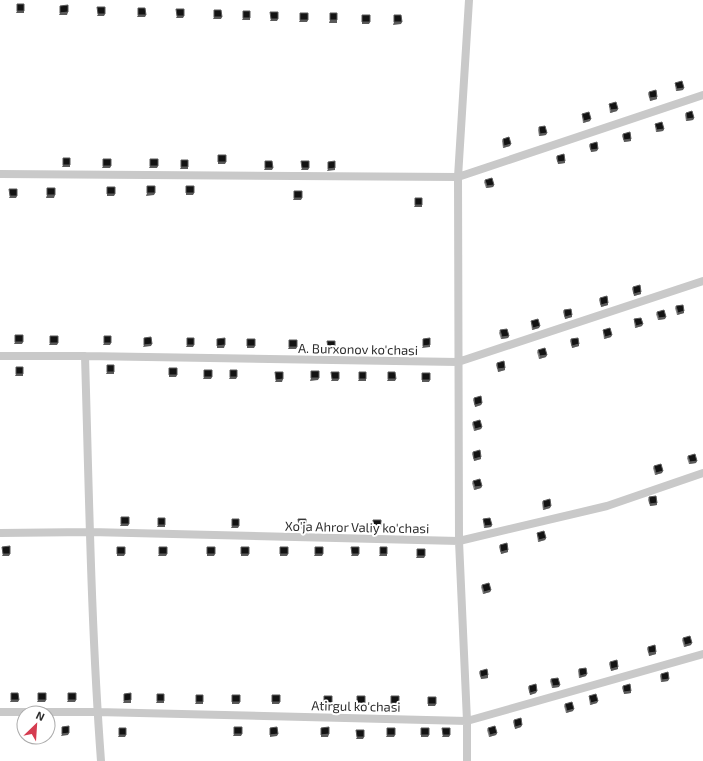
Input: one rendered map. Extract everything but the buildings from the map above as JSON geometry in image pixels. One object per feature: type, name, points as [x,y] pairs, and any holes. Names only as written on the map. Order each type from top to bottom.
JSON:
[{"type":"street","points":[[467,761],[467,721],[459,541],[458,177],[469,0]]},
{"type":"street","points":[[0,174],[458,177],[703,95]]},
{"type":"street","name":"A. Burxonov ko'chasi","points":[[0,356],[458,362],[703,281]]},
{"type":"street","points":[[85,356],[97,712],[101,761]]},
{"type":"street","name":"Xo'ja Ahror Valiy ko'chasi","points":[[0,533],[90,532],[459,541],[607,506],[703,473]]},
{"type":"street","name":"Atirgul ko'chasi","points":[[0,712],[97,712],[467,721],[703,654]]}]
